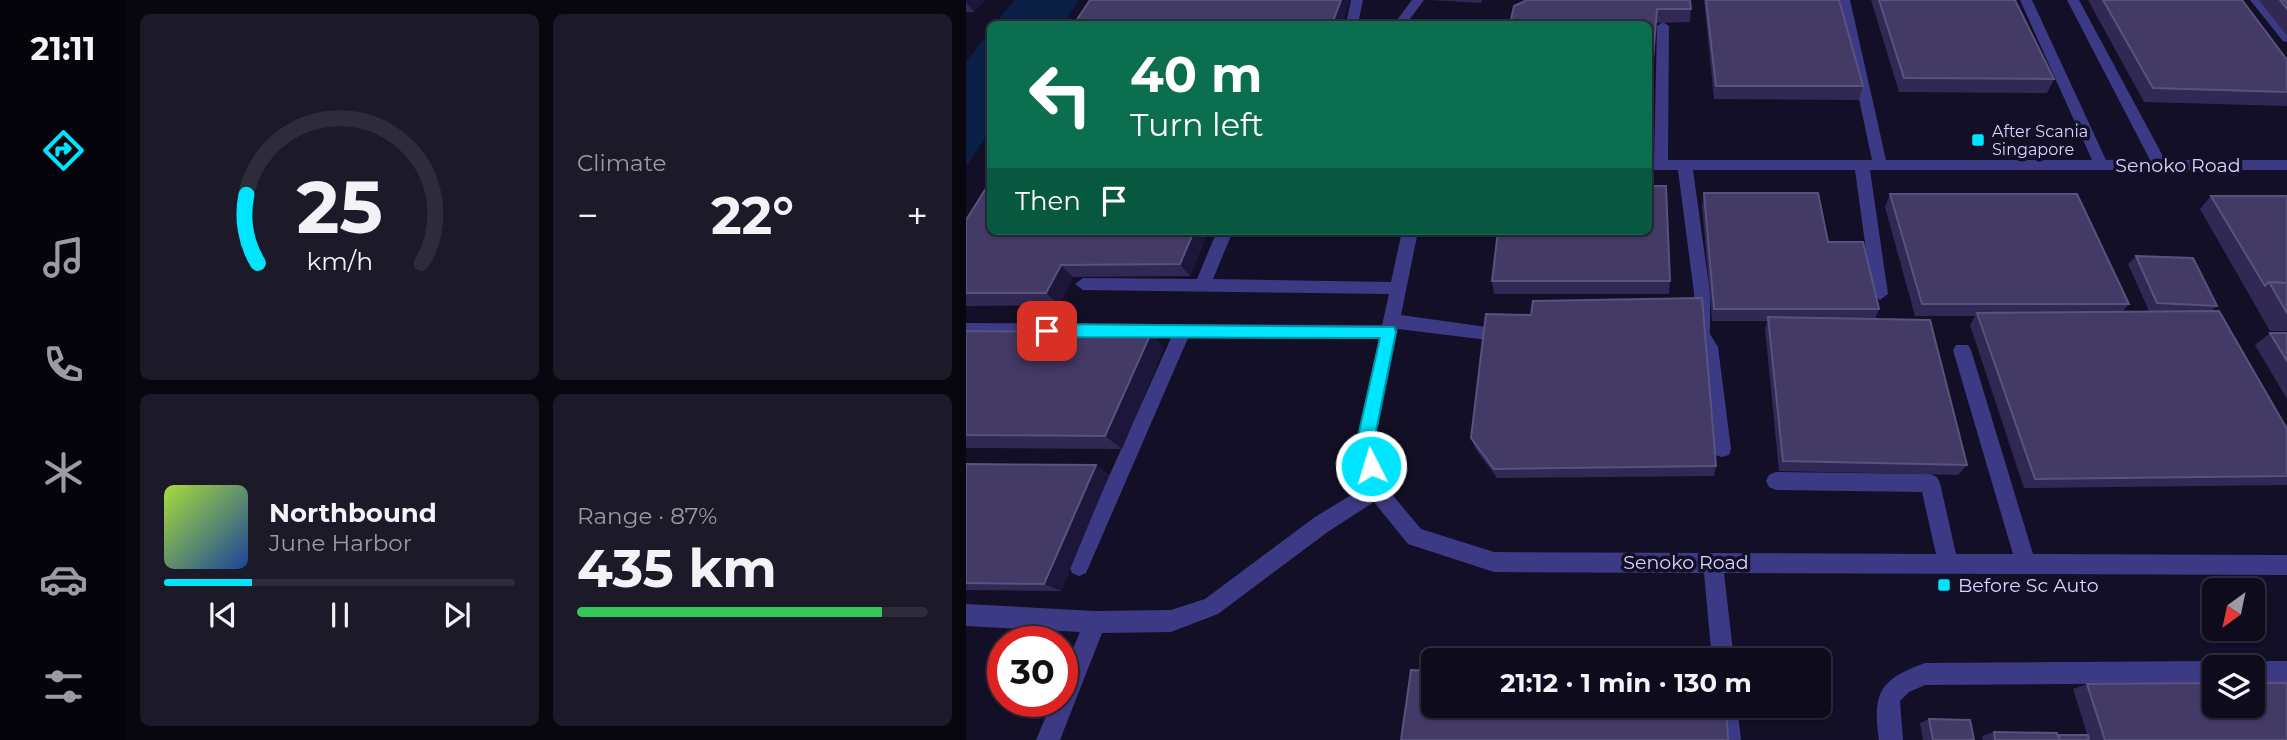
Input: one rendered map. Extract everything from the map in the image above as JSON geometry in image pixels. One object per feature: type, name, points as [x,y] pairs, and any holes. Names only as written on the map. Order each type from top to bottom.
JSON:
[{"type":"street","points":[[1353,21],[1357,0]]},
{"type":"street","points":[[1403,21],[1418,0]]},
{"type":"street","points":[[1844,0],[1880,165]]},
{"type":"street","points":[[2026,0],[2101,165]]},
{"type":"street","points":[[2073,0],[2160,165]]},
{"type":"street","points":[[2256,0],[2287,38]]},
{"type":"street","points":[[1655,165],[1663,26]]},
{"type":"street","name":"Senoko Road","points":[[1655,165],[2287,164]]},
{"type":"street","points":[[1685,165],[1702,293],[1702,334],[1709,347],[1722,449]]},
{"type":"street","points":[[1862,165],[1880,294]]},
{"type":"street","points":[[1203,285],[1223,235]]},
{"type":"street","name":"Senoko Road","points":[[1409,235],[1366,441],[1376,490],[1415,537],[1494,562],[2287,565]]},
{"type":"street","points":[[1083,284],[1398,289]]},
{"type":"street","points":[[966,330],[1183,331],[1390,326],[1488,333]]},
{"type":"street","points":[[1079,566],[1183,331]]},
{"type":"street","points":[[1962,350],[2026,563]]},
{"type":"street","points":[[1776,481],[1930,483],[1948,563]]},
{"type":"street","points":[[966,615],[1095,622],[1171,621],[1211,607],[1322,524],[1376,490]]},
{"type":"street","points":[[1713,562],[1722,648]]},
{"type":"street","points":[[1048,740],[1095,622]]},
{"type":"street","points":[[2265,672],[2287,671]]},
{"type":"street","points":[[1891,740],[1885,707],[1891,692],[1904,680],[1924,674],[2202,672]]},
{"type":"street","points":[[1727,718],[1729,740]]},
{"type":"water","points":[[1014,0],[1079,0],[1065,21],[997,21]]},
{"type":"water","points":[[987,34],[987,136],[966,167],[966,62]]},
{"type":"building","points":[[1090,0],[1341,0],[1333,21],[1076,21]]},
{"type":"building","points":[[1527,0],[1690,0],[1691,9],[1657,9],[1652,72],[1652,21],[1511,21],[1514,6]]},
{"type":"building","points":[[1706,0],[1839,0],[1863,86],[1716,86]]},
{"type":"building","points":[[1879,0],[2015,0],[2054,79],[1904,78]]},
{"type":"building","points":[[2103,0],[2242,0],[2287,60],[2287,92],[2153,88]]},
{"type":"building","points":[[2280,0],[2287,0],[2287,9]]},
{"type":"building","points":[[1652,186],[1666,186],[1670,281],[1492,281],[1498,235],[1652,235]]},
{"type":"building","points":[[987,187],[987,235],[1192,235],[1180,264],[1061,265],[1046,293],[966,293],[966,220]]},
{"type":"building","points":[[1704,193],[1818,193],[1828,242],[1863,242],[1879,309],[1714,309]]},
{"type":"building","points":[[1890,194],[2077,194],[2129,304],[1922,304]]},
{"type":"building","points":[[2211,196],[2287,196],[2287,283],[2269,282],[2265,286]]},
{"type":"building","points":[[2136,256],[2193,258],[2217,306],[2157,303]]},
{"type":"building","points":[[2269,282],[2287,283],[2287,313]]},
{"type":"building","points":[[1702,298],[1716,466],[1494,469],[1471,438],[1486,314],[1531,315],[1533,301]]},
{"type":"building","points":[[2219,311],[2287,429],[2287,476],[2035,479],[1977,313]]},
{"type":"building","points":[[1768,317],[1930,320],[1967,465],[1783,461]]},
{"type":"building","points":[[966,331],[1151,333],[1105,436],[966,435]]},
{"type":"building","points":[[2270,333],[2287,333],[2287,361]]},
{"type":"building","points":[[966,464],[1096,465],[1044,584],[966,583]]},
{"type":"building","points":[[1411,670],[1421,670],[1421,718],[1727,718],[1728,740],[1401,740]]},
{"type":"building","points":[[2202,683],[2202,718],[2265,718],[2265,683],[2287,683],[2287,740],[2105,740],[2087,684]]},
{"type":"building","points":[[1929,719],[1970,720],[1974,740],[1933,740]]},
{"type":"building","points":[[1994,732],[2057,733],[2059,740],[1995,740]]},
{"type":"building","points":[[2059,735],[2088,735],[2089,740],[2060,740]]},
{"type":"place","name":"After Scania Singapore","points":[[1978,140]]},
{"type":"place","name":"Before Sc Auto","points":[[1944,585]]},
{"type":"route","points":[[1047,331],[1389,332],[1366,441],[1371,466]]}]
